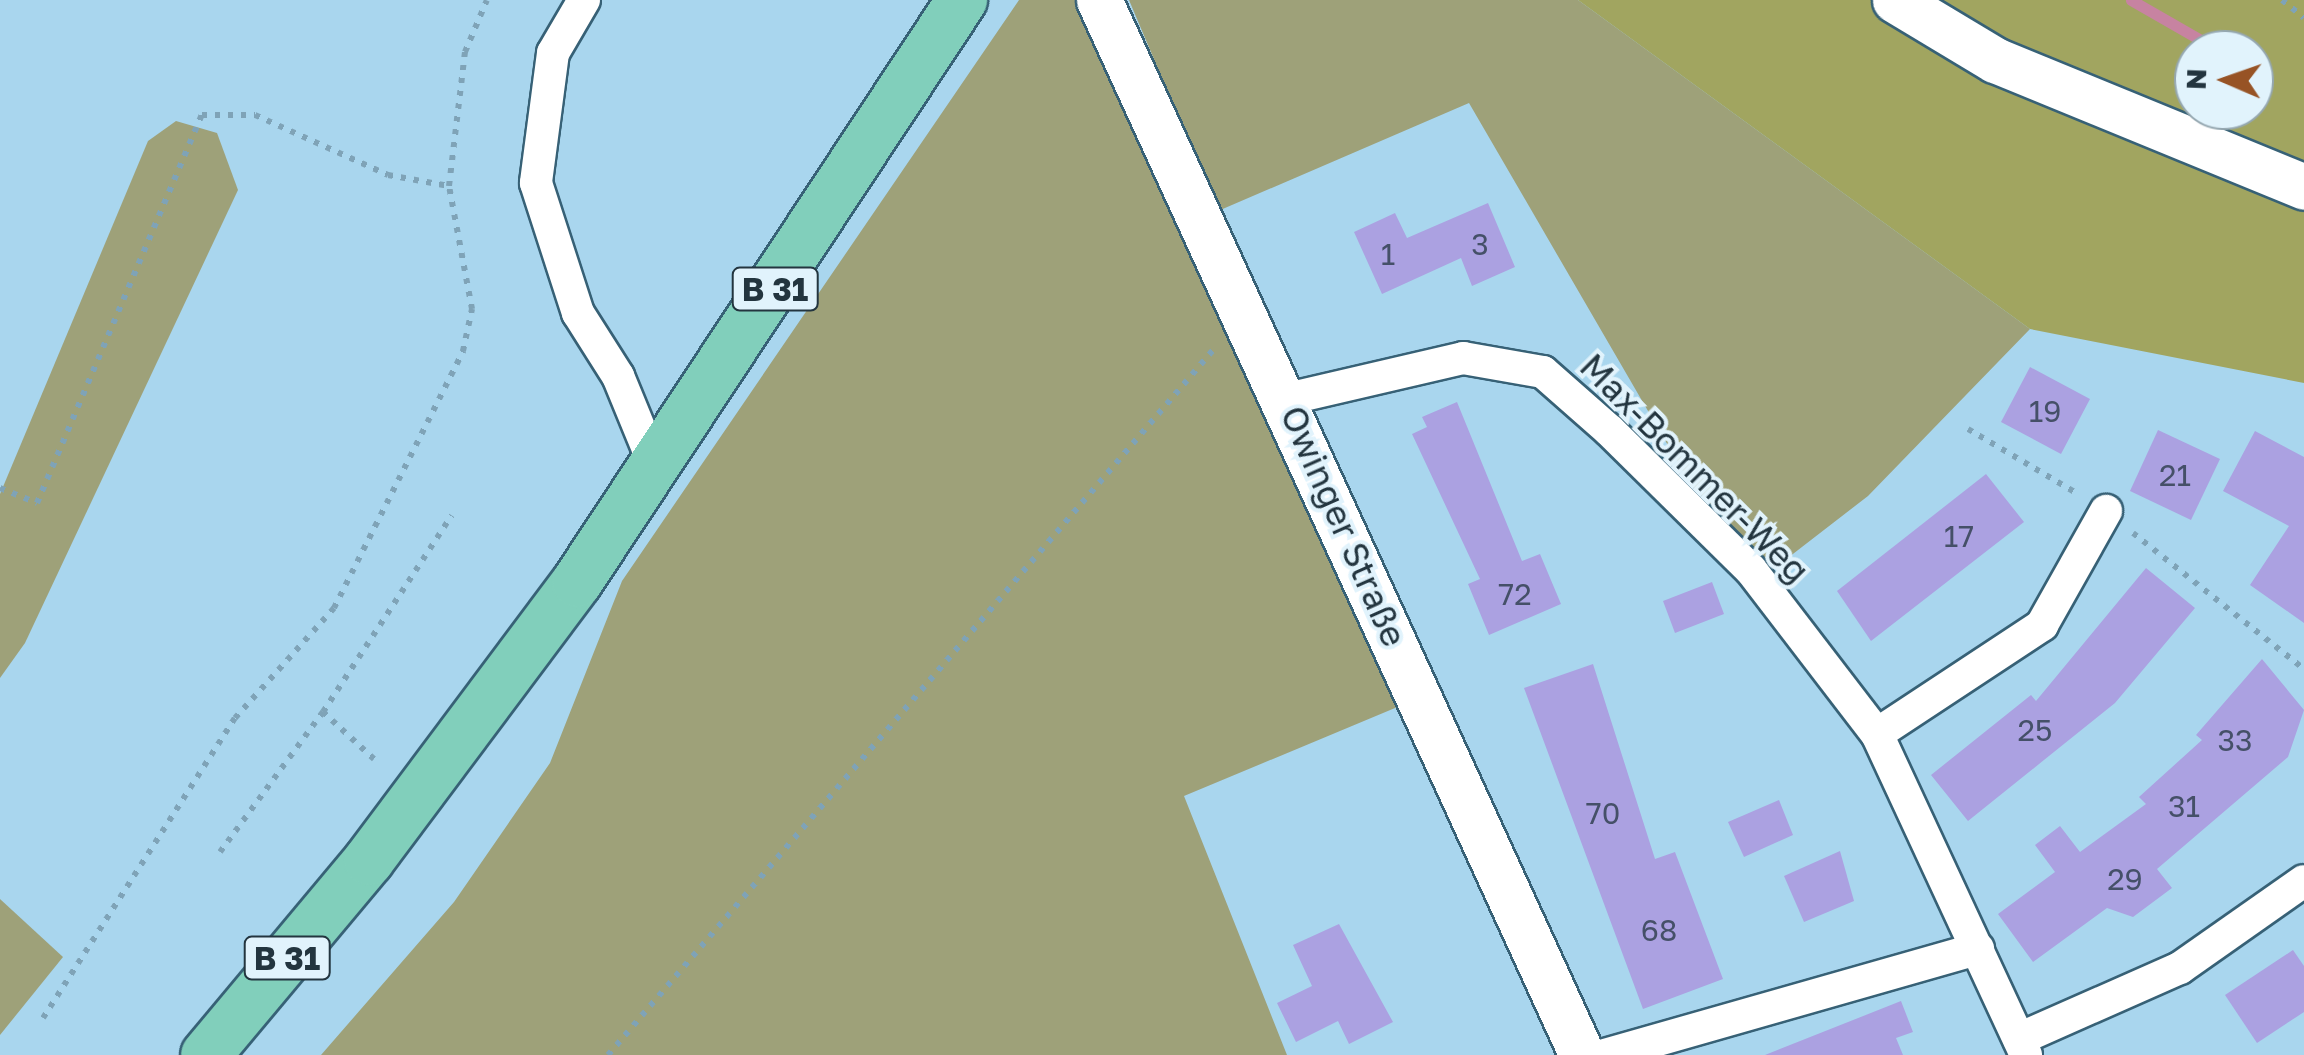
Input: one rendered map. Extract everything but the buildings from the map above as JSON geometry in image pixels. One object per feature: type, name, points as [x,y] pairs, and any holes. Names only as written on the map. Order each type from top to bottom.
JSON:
[{"type":"main road","name":"B 31","points":[[206,1055],[369,860],[656,471],[962,0]]},
{"type":"street","points":[[584,0],[553,53],[536,183],[578,314],[618,376],[656,471]]},
{"type":"street","name":"Owinger Straße","points":[[1099,0],[1287,399],[1582,1055]]},
{"type":"street","points":[[1895,0],[1995,60],[2304,187]]},
{"type":"street","name":"Max-Bommer-Weg","points":[[1287,399],[1463,358],[1543,372],[1751,570],[1877,734],[2022,1047],[2180,968],[2304,881]]},
{"type":"street","points":[[1877,734],[2042,624],[2106,510]]},
{"type":"street","points":[[1605,1055],[1978,949]]},
{"type":"path","points":[[43,1018],[235,718],[334,608],[463,351],[472,309],[449,186],[464,52],[488,0]]},
{"type":"path","points":[[2282,0],[2304,18]]},
{"type":"path","points":[[0,488],[38,503],[202,115],[255,115],[388,175],[449,186]]},
{"type":"path","points":[[608,1055],[1246,316]]},
{"type":"path","points":[[1968,429],[2106,510],[2304,669]]},
{"type":"path","points":[[220,852],[323,712],[452,515]]},
{"type":"path","points":[[323,712],[374,760]]},
{"type":"green space","points":[[1019,0],[1088,0],[1407,703],[1184,796],[1287,1055],[321,1055],[454,902],[550,763],[622,581]]},
{"type":"green space","points":[[1129,0],[1578,0],[2030,329],[1868,496],[1772,570],[1757,552],[1749,560],[1705,509],[1469,103],[1218,211]]},
{"type":"green space","points":[[1578,0],[2304,0],[2304,383],[2030,329]]},
{"type":"green space","points":[[176,121],[217,133],[238,190],[25,643],[0,678],[0,494],[148,141]]},
{"type":"green space","points":[[0,899],[63,957],[0,1035]]},
{"type":"waterway","points":[[2131,0],[2183,30]]}]
